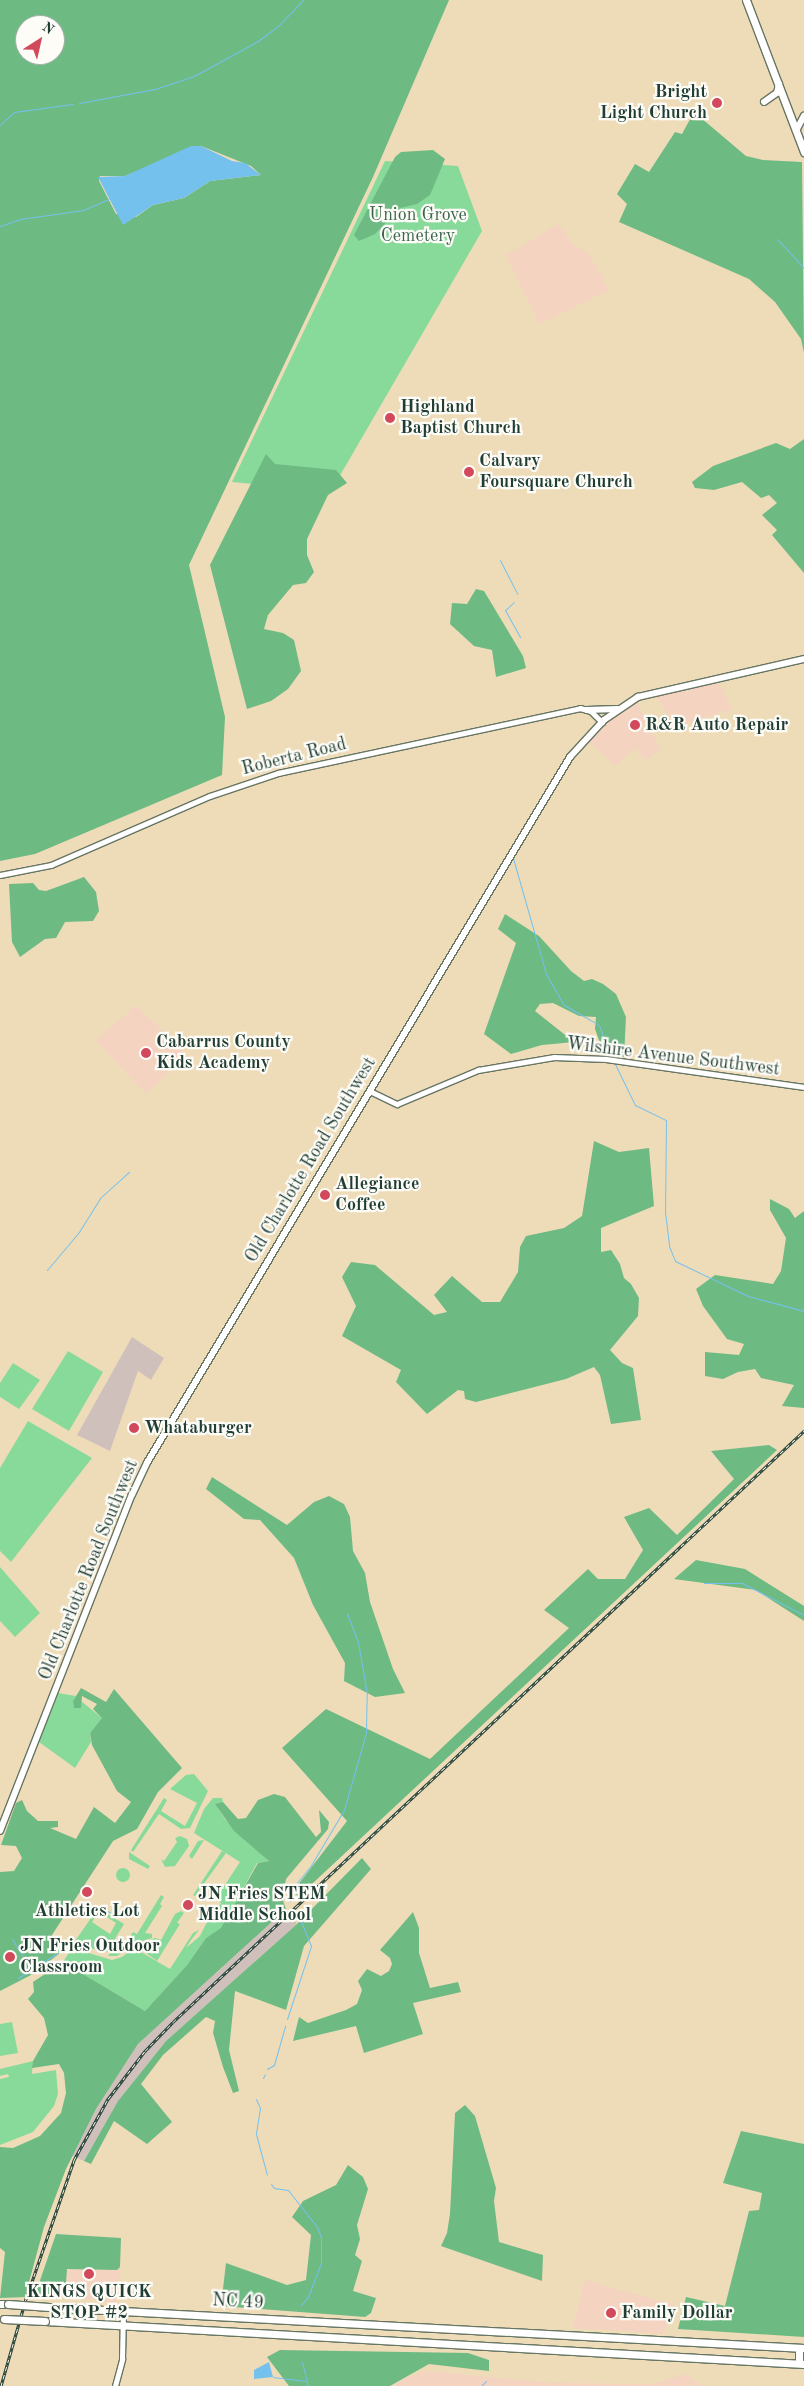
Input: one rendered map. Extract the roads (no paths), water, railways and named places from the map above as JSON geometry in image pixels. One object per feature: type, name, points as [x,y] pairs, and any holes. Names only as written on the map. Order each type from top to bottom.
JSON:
[{"type":"highway","points":[[746,0],[804,152]]},
{"type":"highway","name":"NC 49","points":[[0,2304],[802,2348]]},
{"type":"highway","name":"NC 49","points":[[2,2319],[802,2363]]},
{"type":"highway","points":[[802,2348],[802,2363]]},
{"type":"main road","points":[[764,102],[777,93],[778,84]]},
{"type":"main road","points":[[796,130],[804,116]]},
{"type":"main road","name":"Old Charlotte Road Southwest","points":[[0,1831],[140,1477],[558,775],[579,744],[602,722],[638,697],[804,659]]},
{"type":"main road","points":[[587,710],[622,708]]},
{"type":"street","points":[[587,710],[602,722]]},
{"type":"street","name":"Roberta Road","points":[[0,876],[51,865],[210,796],[264,777],[564,711],[587,710]]},
{"type":"street","name":"Wilshire Avenue Southwest","points":[[370,1091],[397,1104],[478,1070],[554,1057],[606,1059],[804,1087]]},
{"type":"street","points":[[115,2386],[122,2359],[123,2310]]},
{"type":"water","points":[[191,146],[201,146],[232,161],[245,163],[261,175],[210,181],[184,198],[153,205],[123,225],[98,177],[125,176]]},
{"type":"water","points":[[269,2362],[273,2377],[254,2379],[254,2370]]},
{"type":"waterway","points":[[79,103],[155,89],[194,76],[258,41],[278,26],[303,0]]},
{"type":"waterway","points":[[0,125],[14,112],[72,104]]},
{"type":"waterway","points":[[0,226],[20,219],[83,210],[109,199]]},
{"type":"waterway","points":[[777,239],[804,268]]},
{"type":"waterway","points":[[500,560],[517,594]]},
{"type":"waterway","points":[[514,602],[505,610],[520,637]]},
{"type":"waterway","points":[[513,858],[546,974],[564,1005],[599,1025],[610,1056]]},
{"type":"waterway","points":[[615,1064],[635,1105],[666,1120],[665,1212],[669,1246],[675,1261],[748,1296],[804,1311]]},
{"type":"waterway","points":[[47,1270],[79,1232],[100,1198],[129,1172]]},
{"type":"waterway","points":[[704,1583],[742,1583],[804,1615]]},
{"type":"waterway","points":[[290,1901],[292,1889],[310,1867],[344,1810],[366,1733],[367,1694],[358,1642],[347,1613]]},
{"type":"waterway","points":[[96,1908],[99,1906],[114,1915]]},
{"type":"waterway","points":[[287,2019],[311,1946],[299,1917]]},
{"type":"waterway","points":[[12,1939],[31,1969]]},
{"type":"waterway","points":[[18,1978],[56,1954]]},
{"type":"waterway","points":[[267,2069],[274,2065],[285,2026]]},
{"type":"waterway","points":[[263,2078],[265,2074]]},
{"type":"waterway","points":[[256,2099],[260,2108],[256,2134],[267,2175]]},
{"type":"waterway","points":[[271,2184],[274,2188],[288,2190],[317,2227],[321,2237],[321,2263],[308,2297],[301,2305]]},
{"type":"waterway","points":[[302,2362],[308,2386]]},
{"type":"waterway","points":[[273,2377],[306,2381]]},
{"type":"waterway","points":[[481,2386],[486,2381]]},
{"type":"railway","points":[[1,2386],[26,2299],[74,2160],[108,2099],[145,2051],[173,2022],[804,1431]]},
{"type":"place","name":"Bright Light Church","points":[[717,103]]},
{"type":"place","name":"Highland Baptist Church","points":[[390,418]]},
{"type":"place","name":"Calvary Foursquare Church","points":[[469,472]]},
{"type":"place","name":"R&R Auto Repair","points":[[635,725]]},
{"type":"place","name":"Cabarrus County Kids Academy","points":[[146,1053]]},
{"type":"place","name":"Allegiance Coffee","points":[[325,1195]]},
{"type":"place","name":"Whataburger","points":[[134,1428]]},
{"type":"place","name":"Athletics Lot","points":[[87,1892]]},
{"type":"place","name":"JN Fries STEM Middle School","points":[[188,1905]]},
{"type":"place","name":"JN Fries Outdoor Classroom","points":[[10,1957]]},
{"type":"place","name":"KINGS QUICK STOP #2","points":[[89,2274]]},
{"type":"place","name":"Family Dollar","points":[[611,2313]]},
{"type":"park label","name":"Union Grove Cemetery","points":[[418,226]]}]
